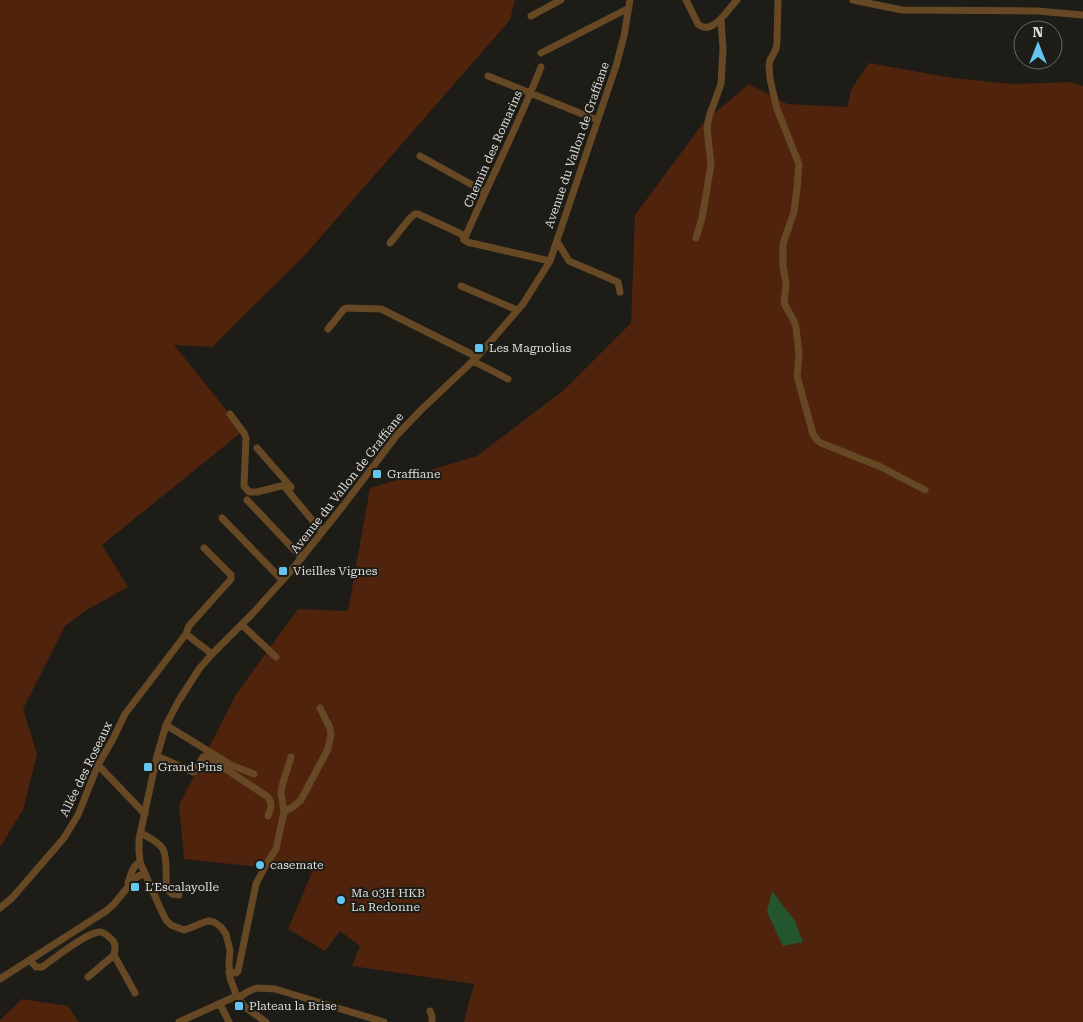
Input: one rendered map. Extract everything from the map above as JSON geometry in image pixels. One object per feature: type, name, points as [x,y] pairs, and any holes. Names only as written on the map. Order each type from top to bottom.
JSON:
[{"type":"street","points":[[531,16],[561,0]]},
{"type":"street","points":[[686,0],[696,22],[700,27],[704,28],[712,26],[721,20],[737,0]]},
{"type":"street","points":[[778,0],[777,43],[768,65],[769,73],[777,109],[799,164],[794,212],[783,244],[783,267],[786,283],[784,303],[796,327],[799,354],[797,376],[813,434],[821,443],[881,467],[925,490]]},
{"type":"street","points":[[853,0],[902,10],[1037,12],[1083,15]]},
{"type":"street","points":[[541,53],[630,4]]},
{"type":"street","name":"Avenue du Vallon de Graffiane","points":[[237,997],[231,984],[229,972],[230,950],[226,934],[221,926],[208,921],[184,930],[171,925],[161,910],[140,862],[139,844],[141,833],[160,742],[166,725],[199,669],[242,625],[302,558],[397,435],[475,359],[523,304],[550,261],[598,120],[624,36],[630,4]]},
{"type":"street","points":[[696,238],[702,218],[711,165],[708,123],[721,84],[723,44],[721,20]]},
{"type":"street","name":"Chemin des Romarins","points":[[464,240],[541,67]]},
{"type":"street","points":[[488,76],[598,120]]},
{"type":"street","points":[[420,156],[485,192]]},
{"type":"street","points":[[390,243],[413,216],[418,214],[455,231],[467,242],[550,261]]},
{"type":"street","points":[[557,240],[569,261],[618,282],[620,292]]},
{"type":"street","points":[[460,286],[517,310]]},
{"type":"street","points":[[328,329],[344,309],[381,309],[475,359],[508,379]]},
{"type":"street","points":[[230,414],[246,438],[244,486],[249,492],[257,492],[284,486],[324,530]]},
{"type":"street","points":[[257,448],[324,530]]},
{"type":"street","points":[[247,500],[302,558]]},
{"type":"street","points":[[222,518],[282,580]]},
{"type":"street","name":"Allée des Roseaux","points":[[0,908],[12,898],[64,838],[78,815],[98,766],[125,714],[186,634],[189,626],[231,579],[231,576],[204,548]]},
{"type":"street","points":[[242,625],[276,657]]},
{"type":"street","points":[[186,634],[212,654]]},
{"type":"street","points":[[284,812],[301,800],[328,749],[331,734],[330,728],[320,708]]},
{"type":"street","points":[[166,725],[231,765],[254,774]]},
{"type":"street","points":[[157,756],[193,772],[203,757],[206,756],[236,774],[268,797],[271,805],[268,816]]},
{"type":"street","points":[[229,972],[236,974],[238,971],[256,884],[266,863],[276,849],[284,812],[281,793],[282,786],[292,757]]},
{"type":"street","points":[[98,766],[145,814]]},
{"type":"street","points":[[141,833],[156,842],[163,849],[165,854],[166,889],[172,894],[179,895]]},
{"type":"street","points":[[127,888],[133,869],[140,862]]},
{"type":"street","points":[[0,979],[106,911],[136,878],[145,873]]},
{"type":"street","points":[[30,960],[36,966],[42,967],[89,935],[100,932],[105,933],[113,940],[115,944],[114,956],[135,993]]},
{"type":"street","points":[[88,977],[114,956]]},
{"type":"street","points":[[179,1022],[257,988],[275,990],[384,1022]]},
{"type":"street","points":[[237,997],[246,1008],[266,1022]]},
{"type":"street","points":[[220,1004],[229,1022]]},
{"type":"street","points":[[430,1011],[432,1022]]},
{"type":"shaded area","points":[[0,0],[515,0],[510,20],[305,255],[212,347],[174,345],[243,431],[102,545],[128,587],[85,611],[65,626],[23,709],[37,754],[23,810],[0,847]]},
{"type":"shaded area","points":[[869,63],[953,78],[1013,84],[1070,82],[1083,86],[1083,1022],[464,1022],[474,984],[352,966],[360,946],[340,931],[325,951],[288,929],[313,870],[278,869],[184,859],[179,805],[237,693],[298,609],[348,611],[370,488],[477,456],[564,390],[631,323],[635,215],[704,122],[749,84],[787,104],[847,107],[852,88]]},
{"type":"shaded area","points":[[772,891],[795,921],[803,942],[783,946],[767,912]]},
{"type":"shaded area","points":[[22,999],[68,1006],[79,1022],[0,1022]]},
{"type":"place","name":"Les Magnolias","points":[[479,348]]},
{"type":"place","name":"Graffiane","points":[[377,474]]},
{"type":"place","name":"Vieilles Vignes","points":[[283,571]]},
{"type":"place","name":"Grand Pins","points":[[148,767]]},
{"type":"place","name":"casemate","points":[[260,865]]},
{"type":"place","name":"L'Escalayolle","points":[[135,887]]},
{"type":"place","name":"Ma 03H HKB La Redonne","points":[[341,900]]},
{"type":"place","name":"Plateau la Brise","points":[[239,1006]]}]
